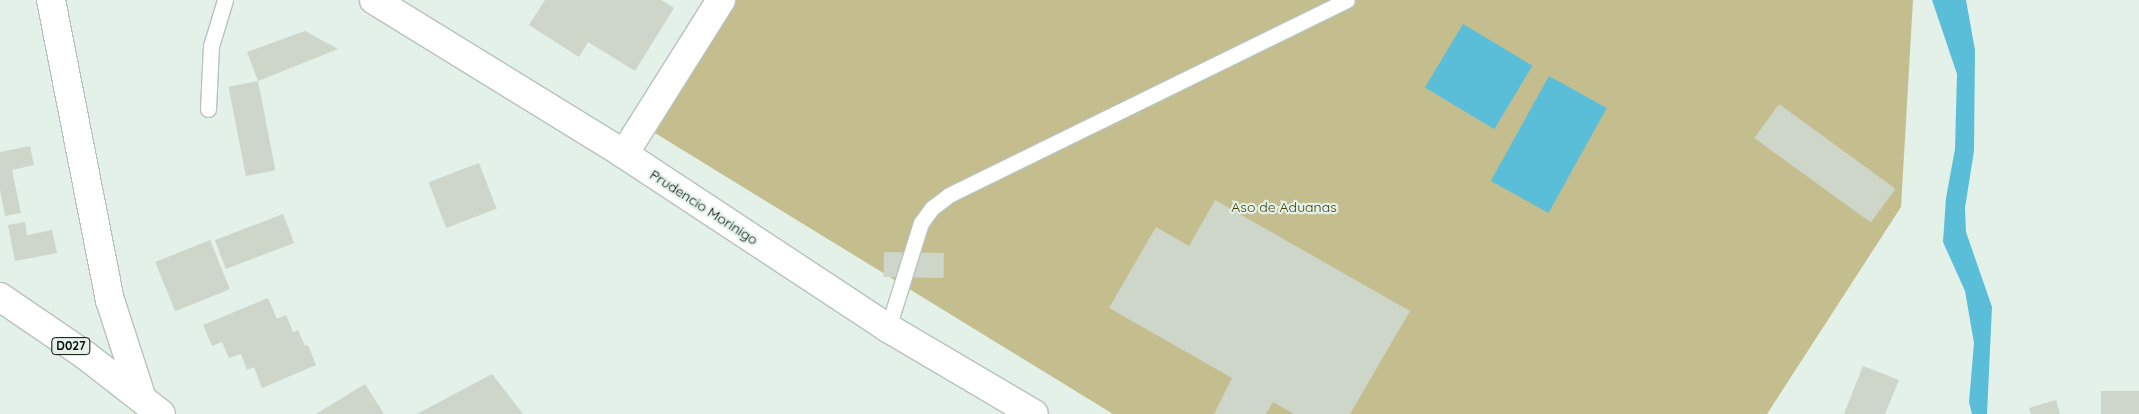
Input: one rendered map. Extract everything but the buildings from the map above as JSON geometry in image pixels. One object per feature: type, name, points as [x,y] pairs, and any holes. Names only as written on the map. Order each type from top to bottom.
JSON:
[{"type":"street","points":[[51,0],[110,300],[141,396]]},
{"type":"street","name":"Prudencio Morinigo","points":[[374,0],[624,154],[888,328],[1034,414]]},
{"type":"street","points":[[624,154],[721,0]]},
{"type":"street","name":"D027","points":[[0,297],[141,396],[162,414]]},
{"type":"lane","points":[[208,109],[211,46],[225,0]]},
{"type":"lane","points":[[888,328],[921,222],[932,208],[949,194],[1347,0]]},
{"type":"green space","name":"Aso de Aduanas","points":[[735,0],[1913,0],[1901,207],[1767,414],[1113,414],[655,133]]},
{"type":"water","points":[[1932,0],[1966,0],[1975,50],[1974,151],[1965,208],[1966,232],[1992,307],[1987,414],[1972,414],[1969,402],[1974,343],[1965,291],[1943,242],[1946,198],[1955,149],[1957,74]]},
{"type":"water","points":[[1463,24],[1532,66],[1494,129],[1425,87]]},
{"type":"water","points":[[1549,76],[1607,108],[1549,213],[1491,181]]}]
